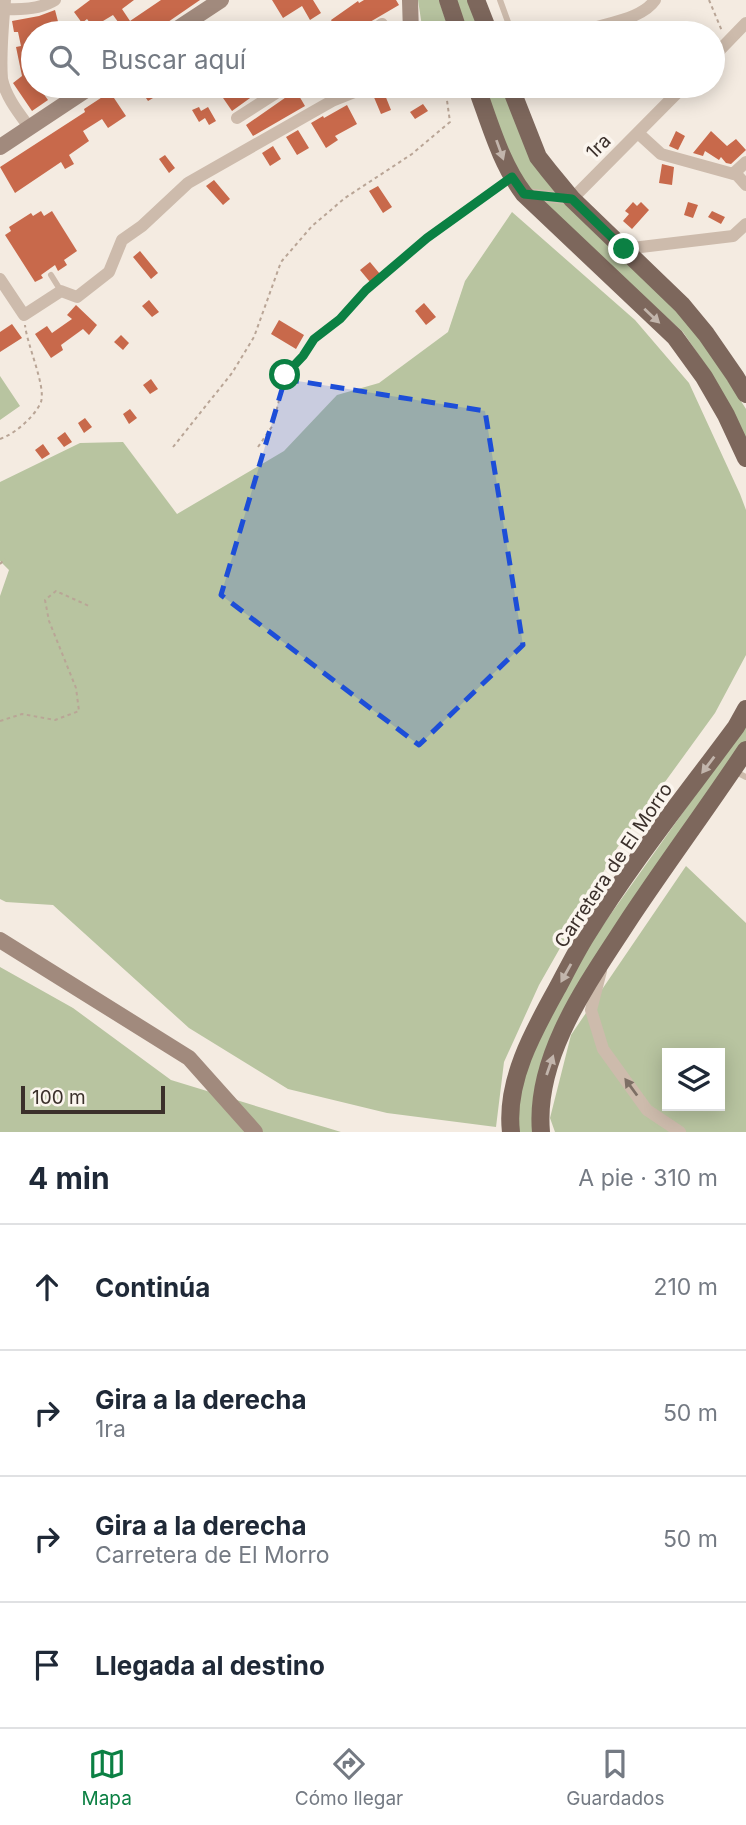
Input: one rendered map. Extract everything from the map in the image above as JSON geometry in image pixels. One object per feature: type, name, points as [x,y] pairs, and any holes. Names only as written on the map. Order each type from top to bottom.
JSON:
[{"type":"main road","points":[[189,21],[221,0]]},
{"type":"main road","points":[[410,0],[411,21]]},
{"type":"main road","points":[[448,0],[455,21]]},
{"type":"main road","points":[[476,0],[484,21]]},
{"type":"main road","points":[[0,147],[74,98]]},
{"type":"main road","points":[[481,98],[512,177],[524,194],[675,337],[704,377],[746,458]]},
{"type":"main road","points":[[515,98],[538,157],[572,199],[682,305],[741,373],[746,394]]},
{"type":"main road","name":"Carretera de El Morro","points":[[511,1132],[514,1083],[537,1026],[586,936],[645,849],[736,727],[746,709]]},
{"type":"main road","points":[[541,1132],[541,1096],[565,1023],[666,863],[739,774],[746,750]]},
{"type":"main road","points":[[645,849],[666,863]]},
{"type":"main road","points":[[0,940],[189,1058],[255,1132]]},
{"type":"street","points":[[29,127],[11,102],[2,78],[0,58],[5,5],[20,10],[50,4],[55,0]]},
{"type":"street","points":[[618,21],[651,6],[655,0]]},
{"type":"street","points":[[727,43],[746,23]]},
{"type":"street","points":[[237,118],[268,98]]},
{"type":"street","points":[[0,279],[24,315],[61,291],[77,297],[109,272],[122,240],[142,226],[188,183],[339,98]]},
{"type":"street","name":"1ra","points":[[572,199],[672,98]]},
{"type":"street","points":[[638,133],[661,154],[737,175],[746,185]]},
{"type":"street","points":[[733,174],[746,162]]},
{"type":"street","points":[[524,194],[572,199]]},
{"type":"street","points":[[624,249],[733,236],[746,224]]},
{"type":"street","points":[[603,959],[592,1010],[603,1049],[647,1110],[681,1132]]},
{"type":"lane","points":[[500,0],[508,21]]},
{"type":"lane","points":[[51,275],[61,291]]},
{"type":"path","points":[[709,0],[718,21]]},
{"type":"path","points":[[725,38],[727,43]]},
{"type":"path","points":[[173,447],[232,373],[254,337],[281,262],[312,226],[345,198],[412,154],[450,122],[447,98]]},
{"type":"path","points":[[258,447],[272,425],[285,375],[314,339],[340,319],[366,290],[427,238],[512,177]]},
{"type":"path","points":[[0,439],[21,427],[34,414],[41,401],[42,390],[26,338],[24,315]]},
{"type":"path","points":[[0,564],[5,559]]},
{"type":"path","points":[[0,721],[22,714],[55,720],[79,711],[76,688],[49,621],[45,600],[55,591],[89,606]]},
{"type":"highlighted area","points":[[285,379],[485,411],[523,645],[419,745],[221,595]]},
{"type":"green space","points":[[418,0],[439,0],[446,21],[421,21]]},
{"type":"green space","points":[[453,0],[470,0],[479,21],[460,21]]},
{"type":"green space","points":[[487,98],[507,98],[527,151],[676,307],[700,337],[746,409],[746,440],[709,370],[683,332],[525,185],[510,158]]},
{"type":"green space","points":[[512,212],[635,320],[689,383],[746,510],[746,655],[715,713],[617,848],[539,985],[504,1062],[496,1127],[387,1113],[288,1089],[189,1028],[53,905],[6,902],[0,899],[0,596],[9,570],[0,561],[0,482],[80,443],[123,442],[177,514],[284,451],[337,395],[379,383],[448,332],[465,281]]},
{"type":"green space","points":[[0,376],[20,406],[0,420]]},
{"type":"green space","points":[[746,720],[746,743],[560,1021],[536,1132],[519,1132],[520,1085],[545,1027],[588,946]]},
{"type":"green space","points":[[686,866],[746,923],[746,1132],[555,1132],[550,1118],[571,1035]]},
{"type":"green space","points":[[0,967],[73,1008],[171,1080],[341,1132],[0,1132]]},
{"type":"building","points":[[90,0],[134,0],[122,9],[130,21],[117,21],[113,15],[103,21],[81,21],[74,12]]},
{"type":"building","points":[[161,0],[200,0],[169,21],[130,21]]},
{"type":"building","points":[[272,0],[313,0],[321,13],[310,20],[302,6],[283,18]]},
{"type":"building","points":[[364,0],[396,0],[399,5],[372,21],[332,21],[358,1],[359,3]]},
{"type":"building","points":[[55,10],[58,21],[21,21],[21,46],[12,21]]},
{"type":"building","points":[[21,46],[21,71],[16,47]]},
{"type":"building","points":[[21,77],[21,95],[13,83]]},
{"type":"building","points":[[23,98],[47,98],[48,100],[32,111]]},
{"type":"building","points":[[101,98],[114,98],[126,116],[108,128],[102,119],[83,131],[89,141],[69,155],[74,164],[65,169],[61,162],[15,193],[0,167],[85,112],[84,109]]},
{"type":"building","points":[[223,98],[250,98],[232,111]]},
{"type":"building","points":[[285,98],[300,98],[305,106],[253,136],[246,125]]},
{"type":"building","points":[[374,98],[386,98],[391,110],[381,114]]},
{"type":"building","points":[[423,104],[428,111],[415,119],[410,112]]},
{"type":"building","points":[[347,105],[357,124],[335,136],[338,140],[326,148],[311,123]]},
{"type":"building","points":[[199,107],[201,111],[208,107],[216,121],[209,125],[205,118],[199,122],[192,110]]},
{"type":"building","points":[[298,130],[309,148],[297,155],[286,137]]},
{"type":"building","points":[[676,131],[685,136],[678,150],[669,146]]},
{"type":"building","points":[[711,131],[727,146],[736,139],[746,150],[731,164],[705,151],[703,156],[693,153]]},
{"type":"building","points":[[273,146],[281,159],[270,166],[262,153]]},
{"type":"building","points":[[165,155],[175,168],[169,173],[159,159]]},
{"type":"building","points":[[662,164],[674,167],[672,185],[659,183]]},
{"type":"building","points":[[214,180],[230,199],[223,205],[206,186]]},
{"type":"building","points":[[378,186],[392,207],[383,213],[369,191]]},
{"type":"building","points":[[633,202],[637,206],[641,202],[649,210],[632,229],[623,221],[629,214],[625,211]]},
{"type":"building","points":[[688,202],[698,205],[693,218],[684,215]]},
{"type":"building","points":[[41,211],[44,216],[52,211],[77,251],[64,260],[67,265],[58,271],[55,265],[41,275],[43,278],[35,282],[5,235],[11,231],[9,227],[31,213],[33,216]]},
{"type":"building","points":[[712,211],[725,217],[721,224],[708,217]]},
{"type":"building","points":[[140,251],[158,273],[151,279],[133,257]]},
{"type":"building","points":[[370,262],[380,274],[370,282],[360,270]]},
{"type":"building","points":[[149,300],[159,312],[152,317],[142,306]]},
{"type":"building","points":[[424,303],[436,317],[426,325],[415,311]]},
{"type":"building","points":[[76,305],[97,325],[89,335],[83,329],[61,345],[63,350],[51,358],[35,334],[47,326],[52,333],[72,319],[67,315]]},
{"type":"building","points":[[279,320],[304,335],[296,349],[271,334]]},
{"type":"building","points":[[12,324],[22,338],[0,352],[0,332]]},
{"type":"building","points":[[121,335],[129,343],[123,350],[114,342]]},
{"type":"building","points":[[151,379],[158,389],[150,394],[143,385]]},
{"type":"building","points":[[130,409],[137,418],[129,424],[123,414]]},
{"type":"building","points":[[85,418],[92,427],[84,433],[78,423]]},
{"type":"building","points":[[65,432],[72,442],[64,447],[57,438]]},
{"type":"building","points":[[43,444],[50,454],[42,459],[35,450]]},
{"type":"route","points":[[285,375],[314,339],[340,319],[366,290],[427,238],[512,177],[524,194],[572,199],[624,249]]}]
